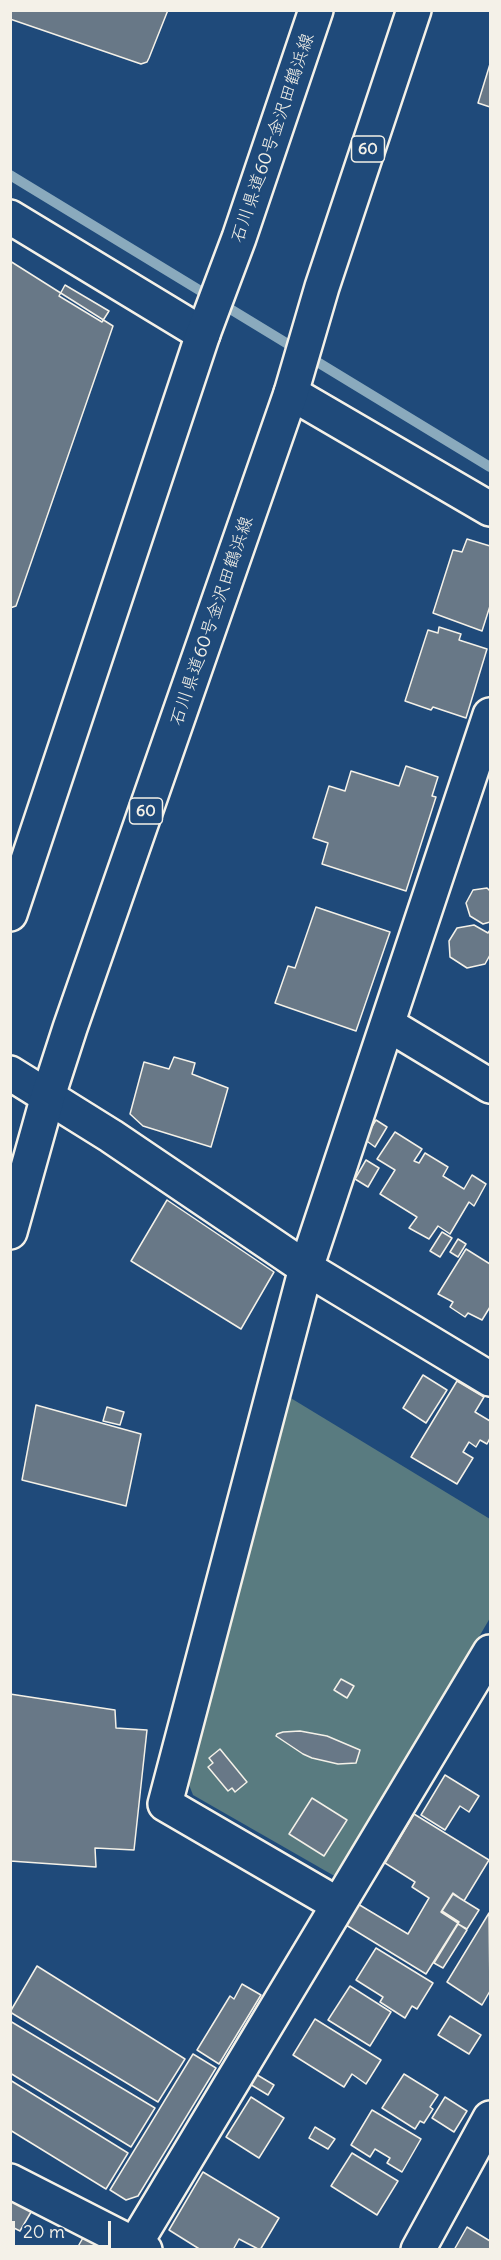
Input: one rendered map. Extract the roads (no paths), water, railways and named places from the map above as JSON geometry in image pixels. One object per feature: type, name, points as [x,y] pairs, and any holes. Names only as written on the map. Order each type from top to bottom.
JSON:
[{"type":"street","name":"石川県道60号金沢田鶴浜線","points":[[10,914],[204,334],[316,10]]},
{"type":"street","name":"石川県道60号金沢田鶴浜線","points":[[10,1232],[48,1096],[291,393],[322,287],[414,10]]},
{"type":"street","points":[[10,218],[204,334]]},
{"type":"street","points":[[291,393],[490,509]]},
{"type":"street","points":[[337,1904],[165,1804],[306,1268],[389,1025],[478,799],[490,715]]},
{"type":"street","points":[[389,1025],[490,1086]]},
{"type":"street","points":[[10,1073],[111,1136],[306,1268],[490,1379]]},
{"type":"street","points":[[10,2181],[140,2247],[337,1904],[490,1652]]},
{"type":"street","points":[[418,2250],[490,2118]]},
{"type":"waterway","points":[[10,175],[490,467]]}]
